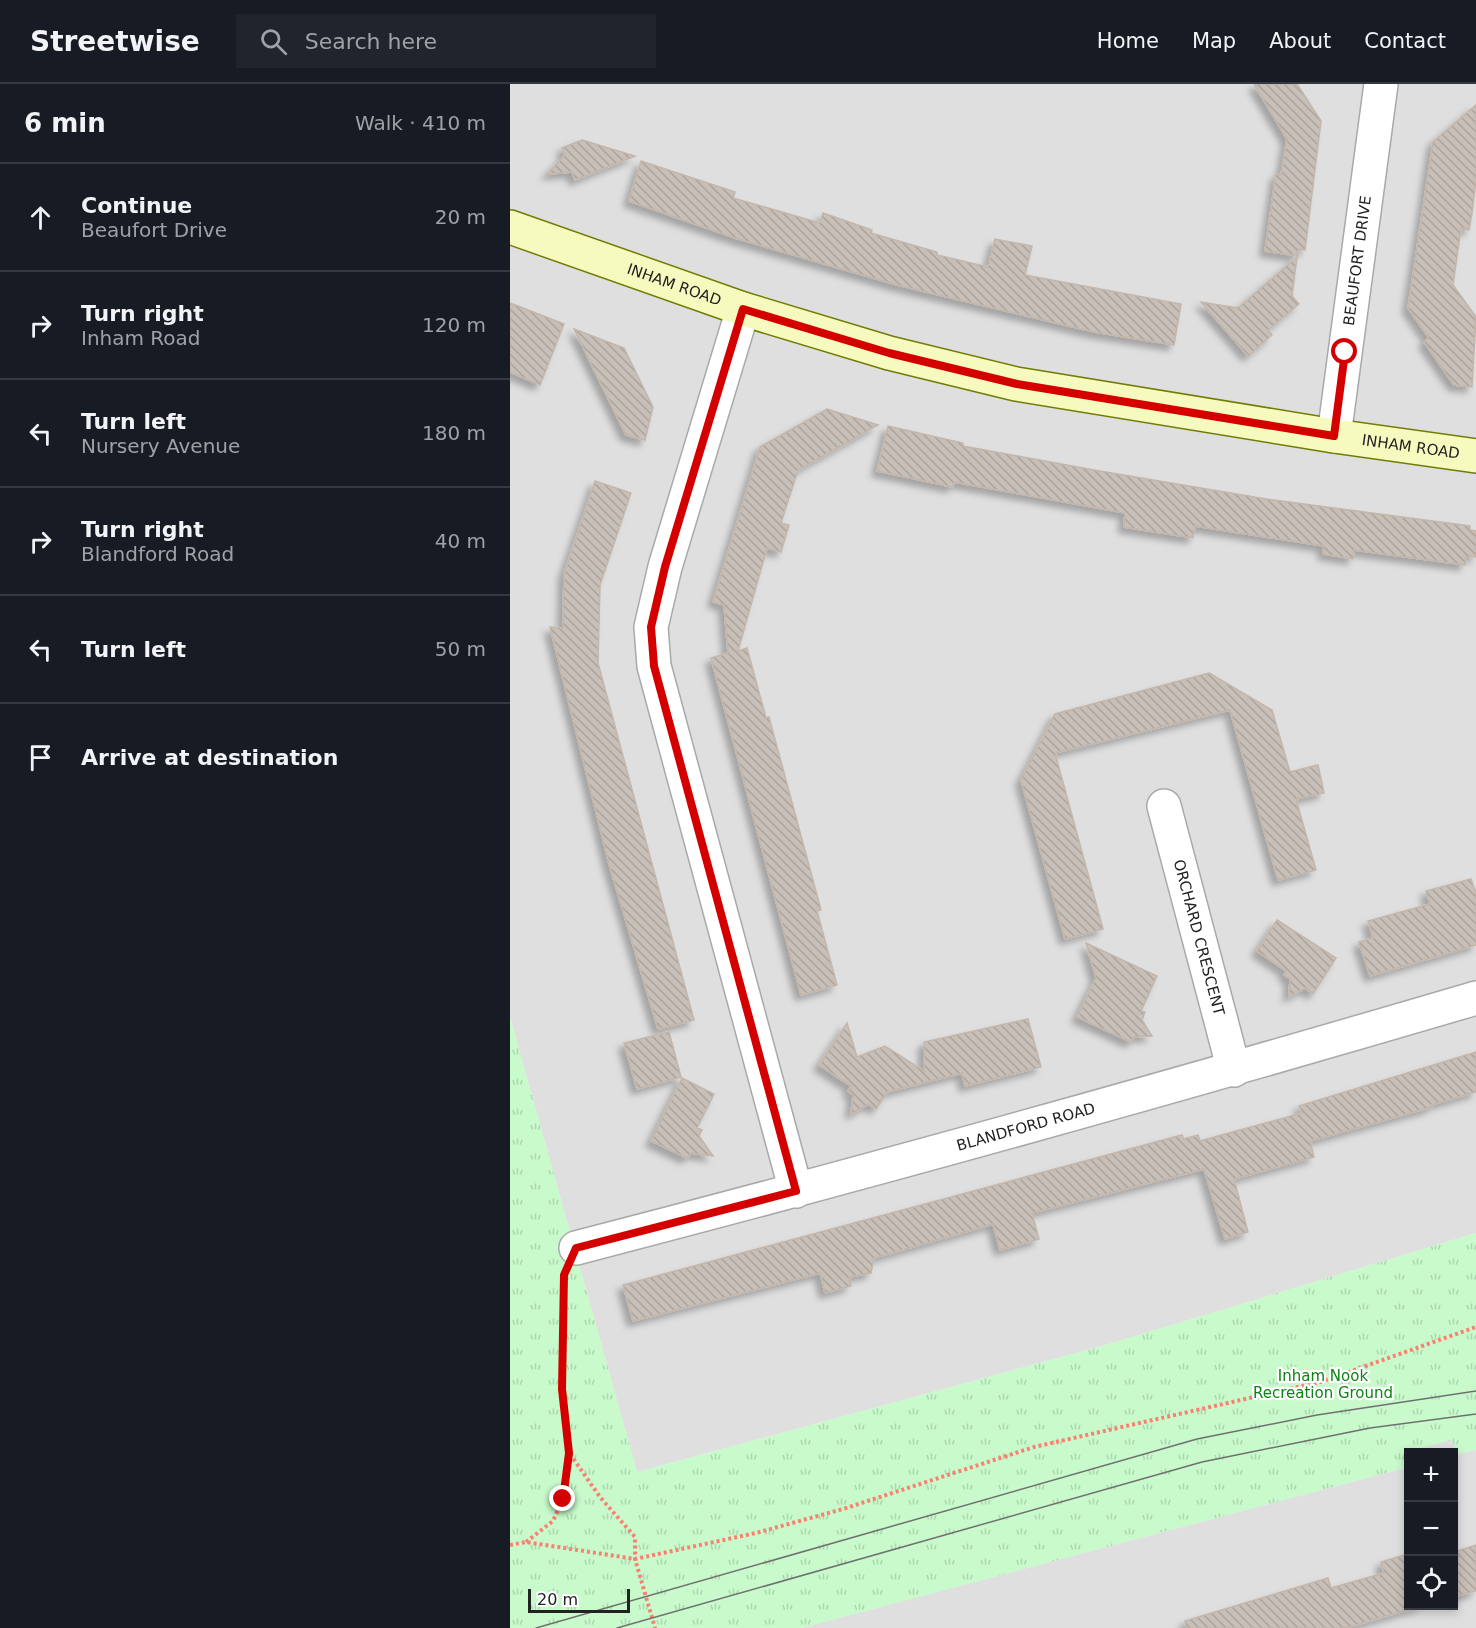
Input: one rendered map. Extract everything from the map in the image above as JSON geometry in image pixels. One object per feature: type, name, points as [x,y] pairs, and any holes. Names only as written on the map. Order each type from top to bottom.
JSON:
[{"type":"street","name":"BEAUFORT DRIVE","points":[[1334,436],[1381,84]]},
{"type":"street","name":"INHAM ROAD","points":[[510,227],[743,309],[889,353],[1017,384],[1334,436],[1476,456]]},
{"type":"street","points":[[743,309],[665,567],[651,627],[654,666],[796,1191]]},
{"type":"street","name":"ORCHARD CRESCENT","points":[[1164,806],[1234,1070]]},
{"type":"street","name":"BLANDFORD ROAD","points":[[576,1248],[796,1191],[1234,1070],[1476,998]]},
{"type":"path","points":[[526,1542],[553,1521],[563,1499],[569,1453],[562,1389],[561,1333],[564,1275],[576,1248]]},
{"type":"path","points":[[510,1545],[526,1542],[634,1560],[756,1533],[843,1509],[1034,1448],[1320,1382],[1476,1327]]},
{"type":"path","points":[[569,1453],[600,1497],[635,1537],[634,1560],[655,1628]]},
{"type":"shaded area","points":[[510,84],[1476,84],[1476,1233],[1102,1346],[637,1472],[510,1017]]},
{"type":"shaded area","points":[[1452,1439],[1455,1448],[1419,1448]]},
{"type":"shaded area","points":[[1476,1450],[1476,1628],[801,1628],[1404,1468],[1404,1610],[1458,1610],[1458,1454]]},
{"type":"green space","name":"Inham Nook Recreation Ground","points":[[510,1017],[637,1472],[1102,1346],[1476,1233],[1476,1450],[1458,1454],[1458,1448],[1455,1448],[1452,1440],[1420,1448],[1404,1448],[1404,1468],[801,1628],[510,1628]]},
{"type":"building","points":[[1254,84],[1297,84],[1321,121],[1305,250],[1298,249],[1297,256],[1265,251],[1276,174],[1281,175],[1287,139]]},
{"type":"building","points":[[1476,105],[1476,180],[1472,213],[1469,230],[1461,228],[1453,285],[1476,317],[1472,387],[1454,385],[1424,342],[1429,338],[1408,308],[1433,142]]},
{"type":"building","points":[[582,140],[635,156],[575,180],[572,172],[547,174],[565,155],[562,148]]},
{"type":"building","points":[[641,161],[735,192],[733,198],[820,223],[823,213],[872,230],[871,233],[937,252],[937,255],[988,267],[995,239],[1032,246],[1025,275],[1181,304],[1174,345],[1094,332],[897,285],[735,238],[629,201]]},
{"type":"building","points":[[1297,257],[1292,296],[1299,304],[1268,330],[1272,335],[1248,356],[1201,302],[1238,308]]},
{"type":"building","points":[[510,303],[564,324],[540,385],[510,372]]},
{"type":"building","points":[[574,329],[624,348],[653,407],[645,440],[626,435]]},
{"type":"building","points":[[827,409],[878,425],[798,470],[781,523],[789,525],[781,552],[767,548],[738,651],[747,648],[766,718],[769,717],[821,910],[817,911],[837,985],[801,995],[711,658],[728,653],[724,605],[713,602],[760,447]]},
{"type":"building","points":[[888,426],[963,443],[963,446],[1094,470],[1266,499],[1470,526],[1470,530],[1476,531],[1476,557],[1466,556],[1465,565],[1354,550],[1353,559],[1323,554],[1324,546],[1195,526],[1193,538],[1124,527],[1125,513],[954,482],[953,487],[877,471]]},
{"type":"building","points":[[595,481],[631,493],[600,585],[598,663],[694,1020],[658,1029],[609,864],[550,627],[563,628],[564,574]]},
{"type":"building","points":[[1209,673],[1272,710],[1290,772],[1318,765],[1324,793],[1296,799],[1316,870],[1278,880],[1230,710],[1055,753],[1103,929],[1065,939],[1021,780],[1055,714]]},
{"type":"building","points":[[1471,879],[1476,893],[1476,945],[1370,976],[1359,942],[1373,938],[1368,921],[1430,904],[1426,891]]},
{"type":"building","points":[[1277,920],[1336,958],[1313,994],[1305,988],[1289,997],[1290,979],[1284,975],[1286,971],[1257,951]]},
{"type":"building","points":[[1086,943],[1157,976],[1141,1011],[1145,1012],[1142,1020],[1152,1036],[1134,1037],[1131,1042],[1077,1017],[1096,978]]},
{"type":"building","points":[[1028,1019],[1041,1067],[965,1086],[962,1073],[887,1092],[876,1109],[868,1104],[851,1114],[853,1095],[848,1091],[851,1086],[819,1065],[847,1023],[857,1057],[885,1046],[924,1071],[924,1042]]},
{"type":"building","points":[[669,1032],[681,1077],[637,1089],[624,1043]]},
{"type":"building","points":[[1476,1052],[1476,1092],[1431,1105],[1432,1107],[1310,1141],[1314,1157],[1234,1179],[1248,1232],[1225,1239],[1204,1169],[1032,1213],[1039,1239],[1000,1250],[993,1224],[874,1258],[871,1273],[849,1277],[851,1286],[825,1293],[820,1273],[633,1321],[623,1285],[1182,1135],[1184,1139],[1198,1135],[1200,1141],[1302,1113],[1299,1106]]},
{"type":"building","points":[[682,1078],[714,1094],[697,1128],[702,1130],[699,1136],[713,1156],[691,1153],[687,1158],[651,1141]]},
{"type":"building","points":[[1476,1545],[1476,1591],[1458,1596],[1458,1556],[1458,1551]]},
{"type":"building","points":[[1404,1555],[1404,1610],[1407,1610],[1346,1628],[1186,1628],[1185,1621],[1328,1578],[1331,1588],[1384,1573],[1381,1562]]},
{"type":"tram line","points":[[536,1628],[1197,1439],[1317,1415],[1476,1391]]},
{"type":"tram line","points":[[617,1628],[1202,1462],[1370,1428],[1476,1414]]},
{"type":"route","points":[[563,1499],[569,1453],[562,1389],[561,1333],[564,1275],[576,1248],[796,1191],[654,666],[651,627],[665,567],[743,309],[889,353],[1017,384],[1334,436],[1345,352]]}]
